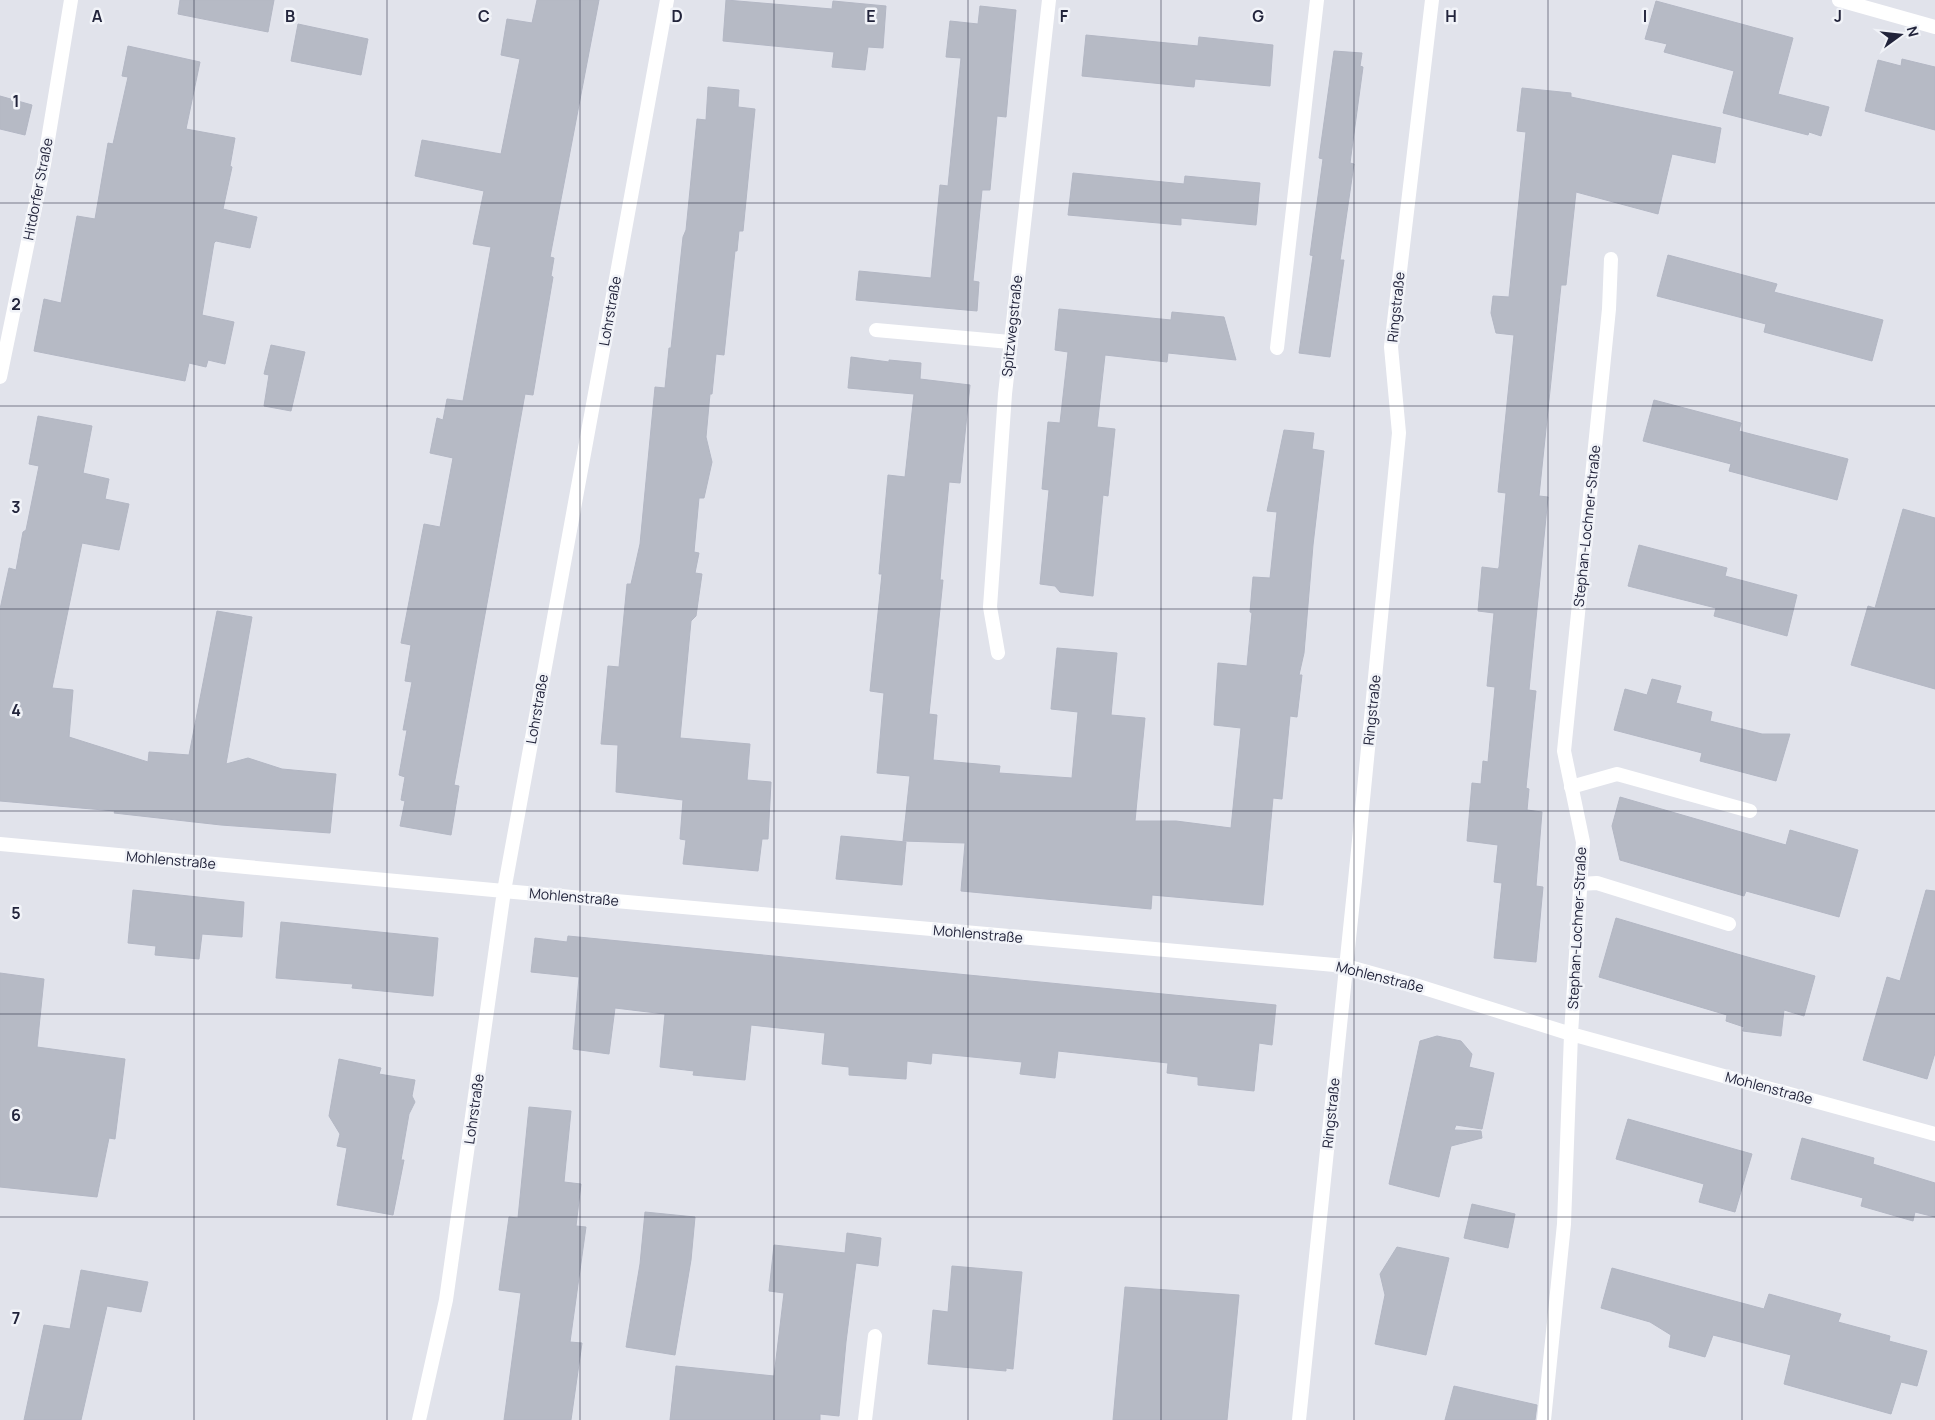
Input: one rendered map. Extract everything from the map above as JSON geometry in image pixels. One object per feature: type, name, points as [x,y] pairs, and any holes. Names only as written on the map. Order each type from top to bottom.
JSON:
[{"type":"street","name":"Hitdorfer Straße","points":[[0,377],[44,164],[71,0]]},
{"type":"street","name":"Lohrstraße","points":[[419,1420],[446,1300],[504,891],[667,0]]},
{"type":"street","name":"Spitzwegstraße","points":[[998,653],[990,607],[1010,342],[1049,0]]},
{"type":"street","points":[[1278,348],[1317,0]]},
{"type":"street","name":"Ringstraße","points":[[1298,1420],[1346,966],[1399,433],[1392,346],[1432,0]]},
{"type":"street","points":[[1839,0],[1935,27]]},
{"type":"street","name":"Stephan-Lochner-Straße","points":[[1544,1420],[1564,1224],[1571,1034],[1582,842],[1564,751],[1609,308],[1611,259]]},
{"type":"street","points":[[876,330],[1010,342]]},
{"type":"street","points":[[1571,787],[1616,774],[1750,811]]},
{"type":"street","name":"Mohlenstraße","points":[[0,844],[1346,966],[1418,986],[1571,1034],[1935,1134]]},
{"type":"street","points":[[1580,884],[1597,883],[1729,924]]},
{"type":"street","points":[[865,1420],[875,1336]]},
{"type":"building","points":[[180,0],[274,0],[268,32],[178,14]]},
{"type":"building","points":[[537,0],[599,0],[550,257],[554,258],[551,276],[553,277],[533,395],[525,394],[454,785],[459,786],[451,835],[400,826],[405,801],[401,800],[405,777],[399,775],[407,730],[403,730],[412,682],[405,681],[411,645],[401,643],[424,524],[440,527],[453,458],[430,453],[437,418],[443,420],[447,399],[463,401],[491,247],[473,244],[484,191],[415,176],[422,140],[501,154],[520,59],[501,55],[507,19],[532,23]]},
{"type":"building","points":[[726,0],[832,9],[833,1],[886,6],[883,48],[868,47],[865,70],[832,67],[834,52],[723,41]]},
{"type":"building","points":[[1656,1],[1793,38],[1778,94],[1829,107],[1821,136],[1809,132],[1808,135],[1723,113],[1734,71],[1664,52],[1667,44],[1645,39]]},
{"type":"building","points":[[980,6],[1016,10],[1006,117],[997,116],[990,190],[982,190],[973,281],[979,282],[977,311],[856,300],[859,271],[931,278],[940,185],[948,186],[961,58],[946,57],[950,21],[978,24]]},
{"type":"building","points":[[298,24],[368,39],[361,75],[291,61]]},
{"type":"building","points":[[1086,35],[1198,46],[1199,37],[1273,45],[1270,86],[1195,79],[1194,87],[1082,76]]},
{"type":"building","points":[[128,46],[200,62],[186,129],[235,138],[230,166],[232,167],[223,209],[257,217],[250,248],[216,241],[214,243],[202,315],[234,322],[225,364],[208,360],[206,367],[189,363],[185,381],[34,351],[44,299],[61,303],[77,216],[95,219],[108,143],[113,144],[128,77],[122,76]]},
{"type":"building","points":[[1334,51],[1362,53],[1360,66],[1363,67],[1350,163],[1354,164],[1340,260],[1344,260],[1330,357],[1299,353],[1313,256],[1315,256],[1310,255],[1323,159],[1319,158]]},
{"type":"building","points":[[1902,59],[1935,67],[1935,130],[1865,111],[1878,60],[1901,66]]},
{"type":"building","points":[[708,87],[739,90],[738,107],[755,109],[743,231],[739,231],[737,251],[735,251],[724,355],[716,354],[712,394],[710,394],[706,437],[712,462],[704,498],[699,498],[694,552],[699,553],[695,573],[702,574],[696,616],[691,621],[680,738],[750,744],[747,780],[771,782],[768,839],[762,839],[758,871],[683,864],[686,840],[680,839],[683,800],[616,792],[618,745],[601,744],[608,666],[619,667],[627,584],[631,584],[640,544],[655,387],[665,388],[683,237],[686,230],[697,119],[706,120]]},
{"type":"building","points":[[1522,88],[1571,93],[1571,97],[1721,128],[1715,163],[1672,154],[1658,214],[1576,192],[1566,285],[1561,285],[1539,496],[1548,497],[1529,690],[1536,691],[1526,788],[1529,789],[1527,810],[1542,812],[1536,886],[1543,887],[1536,962],[1494,958],[1502,883],[1494,882],[1498,845],[1467,841],[1472,783],[1481,784],[1483,761],[1488,762],[1495,687],[1487,686],[1494,613],[1478,611],[1482,567],[1498,569],[1499,567],[1506,493],[1498,492],[1514,335],[1496,333],[1491,313],[1493,296],[1509,297],[1526,132],[1517,131]]},
{"type":"building","points":[[0,96],[32,105],[25,135],[0,129]]},
{"type":"building","points":[[1073,173],[1184,184],[1185,176],[1260,183],[1256,225],[1181,218],[1181,225],[1068,215]]},
{"type":"building","points":[[1668,255],[1777,284],[1774,292],[1883,320],[1872,361],[1764,332],[1766,324],[1657,296]]},
{"type":"building","points":[[1059,309],[1171,320],[1172,312],[1224,317],[1236,360],[1168,353],[1167,362],[1105,355],[1097,427],[1115,429],[1108,496],[1103,495],[1093,596],[1060,592],[1055,586],[1040,584],[1049,490],[1042,489],[1048,422],[1060,423],[1068,352],[1055,350]]},
{"type":"building","points":[[271,345],[305,352],[291,411],[264,406],[269,375],[264,374]]},
{"type":"building","points":[[851,357],[889,362],[889,360],[921,363],[920,379],[970,385],[960,483],[949,482],[940,580],[943,580],[929,714],[937,715],[933,760],[1000,766],[999,773],[1072,778],[1078,712],[1051,709],[1057,648],[1117,653],[1111,715],[1145,718],[1135,821],[1176,821],[1231,828],[1241,728],[1214,725],[1218,663],[1247,666],[1253,577],[1270,578],[1277,512],[1267,511],[1284,430],[1314,433],[1312,449],[1324,451],[1313,545],[1304,653],[1299,675],[1302,675],[1297,717],[1290,716],[1282,799],[1273,798],[1263,905],[1152,895],[1151,909],[961,891],[965,843],[903,841],[910,776],[877,773],[884,693],[870,691],[882,574],[879,574],[888,475],[905,477],[914,394],[848,388]]},
{"type":"building","points":[[1654,400],[1741,423],[1739,431],[1848,459],[1837,500],[1729,471],[1731,464],[1643,441]]},
{"type":"building","points":[[38,416],[92,426],[83,473],[109,479],[105,499],[129,504],[119,550],[82,543],[52,688],[73,690],[69,737],[148,762],[149,752],[189,755],[217,611],[252,617],[226,764],[248,758],[282,769],[336,774],[330,833],[221,825],[114,813],[115,811],[0,801],[0,609],[9,568],[16,570],[39,466],[29,464]]},
{"type":"building","points":[[1903,509],[1935,518],[1935,689],[1851,665],[1868,606],[1875,608]]},
{"type":"building","points":[[1639,545],[1727,568],[1725,576],[1797,595],[1787,636],[1714,616],[1716,608],[1628,586]]},
{"type":"building","points":[[1652,679],[1681,686],[1676,703],[1712,712],[1710,721],[1762,734],[1790,734],[1776,781],[1700,761],[1702,753],[1614,730],[1625,689],[1647,695]]},
{"type":"building","points":[[1620,797],[1786,845],[1790,830],[1858,850],[1839,917],[1746,891],[1744,896],[1620,860],[1612,826]]},
{"type":"building","points":[[841,836],[906,842],[902,885],[836,879]]},
{"type":"building","points":[[133,890],[244,902],[242,937],[202,934],[199,959],[155,955],[156,946],[128,943]]},
{"type":"building","points":[[1926,890],[1935,891],[1935,1053],[1927,1079],[1863,1060],[1887,977],[1900,981]]},
{"type":"building","points":[[1616,918],[1815,976],[1804,1016],[1784,1010],[1781,1036],[1743,1031],[1744,1027],[1726,1021],[1727,1015],[1599,977]]},
{"type":"building","points":[[281,922],[438,938],[433,996],[352,988],[353,984],[276,978]]},
{"type":"building","points":[[568,936],[1276,1005],[1272,1045],[1259,1043],[1254,1091],[1198,1085],[1198,1077],[1167,1073],[1168,1063],[1058,1051],[1055,1078],[1020,1074],[1022,1062],[932,1053],[931,1064],[907,1061],[906,1079],[849,1075],[849,1067],[822,1064],[825,1033],[751,1025],[745,1080],[693,1075],[694,1071],[660,1067],[665,1014],[615,1008],[609,1054],[573,1049],[579,977],[531,972],[535,938],[567,942]]},
{"type":"building","points":[[0,973],[44,979],[37,1047],[125,1059],[115,1139],[109,1138],[97,1197],[0,1187]]},
{"type":"building","points":[[1437,1036],[1461,1041],[1472,1054],[1469,1067],[1494,1073],[1482,1129],[1456,1125],[1454,1130],[1481,1131],[1482,1138],[1451,1146],[1439,1197],[1389,1184],[1420,1041]]},
{"type":"building","points":[[339,1059],[381,1068],[379,1074],[415,1080],[412,1096],[415,1102],[409,1114],[401,1160],[404,1160],[393,1215],[337,1205],[347,1148],[337,1146],[340,1134],[329,1116]]},
{"type":"building","points":[[529,1107],[571,1111],[564,1182],[581,1184],[576,1226],[586,1227],[570,1342],[582,1343],[571,1420],[504,1420],[521,1293],[499,1290],[509,1217],[518,1218]]},
{"type":"building","points":[[1628,1119],[1752,1154],[1735,1212],[1699,1202],[1704,1184],[1616,1159]]},
{"type":"building","points":[[1802,1138],[1874,1158],[1873,1164],[1935,1183],[1935,1217],[1915,1212],[1913,1221],[1861,1206],[1863,1198],[1791,1179]]},
{"type":"building","points":[[1472,1204],[1515,1214],[1508,1248],[1464,1238]]},
{"type":"building","points":[[645,1212],[695,1217],[691,1260],[675,1355],[626,1347],[640,1264]]},
{"type":"building","points":[[847,1233],[881,1238],[878,1266],[856,1263],[839,1416],[820,1414],[820,1420],[670,1420],[676,1366],[774,1376],[784,1293],[769,1291],[774,1245],[845,1253]]},
{"type":"building","points":[[1397,1247],[1449,1258],[1426,1355],[1375,1344],[1385,1295],[1380,1274]]},
{"type":"building","points":[[952,1266],[1022,1272],[1013,1369],[1006,1368],[1006,1371],[928,1364],[933,1310],[948,1312]]},
{"type":"building","points":[[1612,1268],[1764,1309],[1769,1294],[1841,1314],[1838,1322],[1890,1336],[1889,1341],[1927,1351],[1917,1386],[1901,1382],[1891,1414],[1784,1384],[1791,1355],[1713,1335],[1705,1357],[1669,1347],[1671,1335],[1650,1322],[1601,1308]]},
{"type":"building","points":[[81,1270],[148,1282],[141,1312],[107,1306],[81,1420],[24,1420],[44,1325],[70,1329]]},
{"type":"building","points":[[1125,1287],[1239,1295],[1227,1420],[1113,1420]]},
{"type":"building","points":[[1454,1386],[1537,1405],[1535,1420],[1445,1420]]}]
